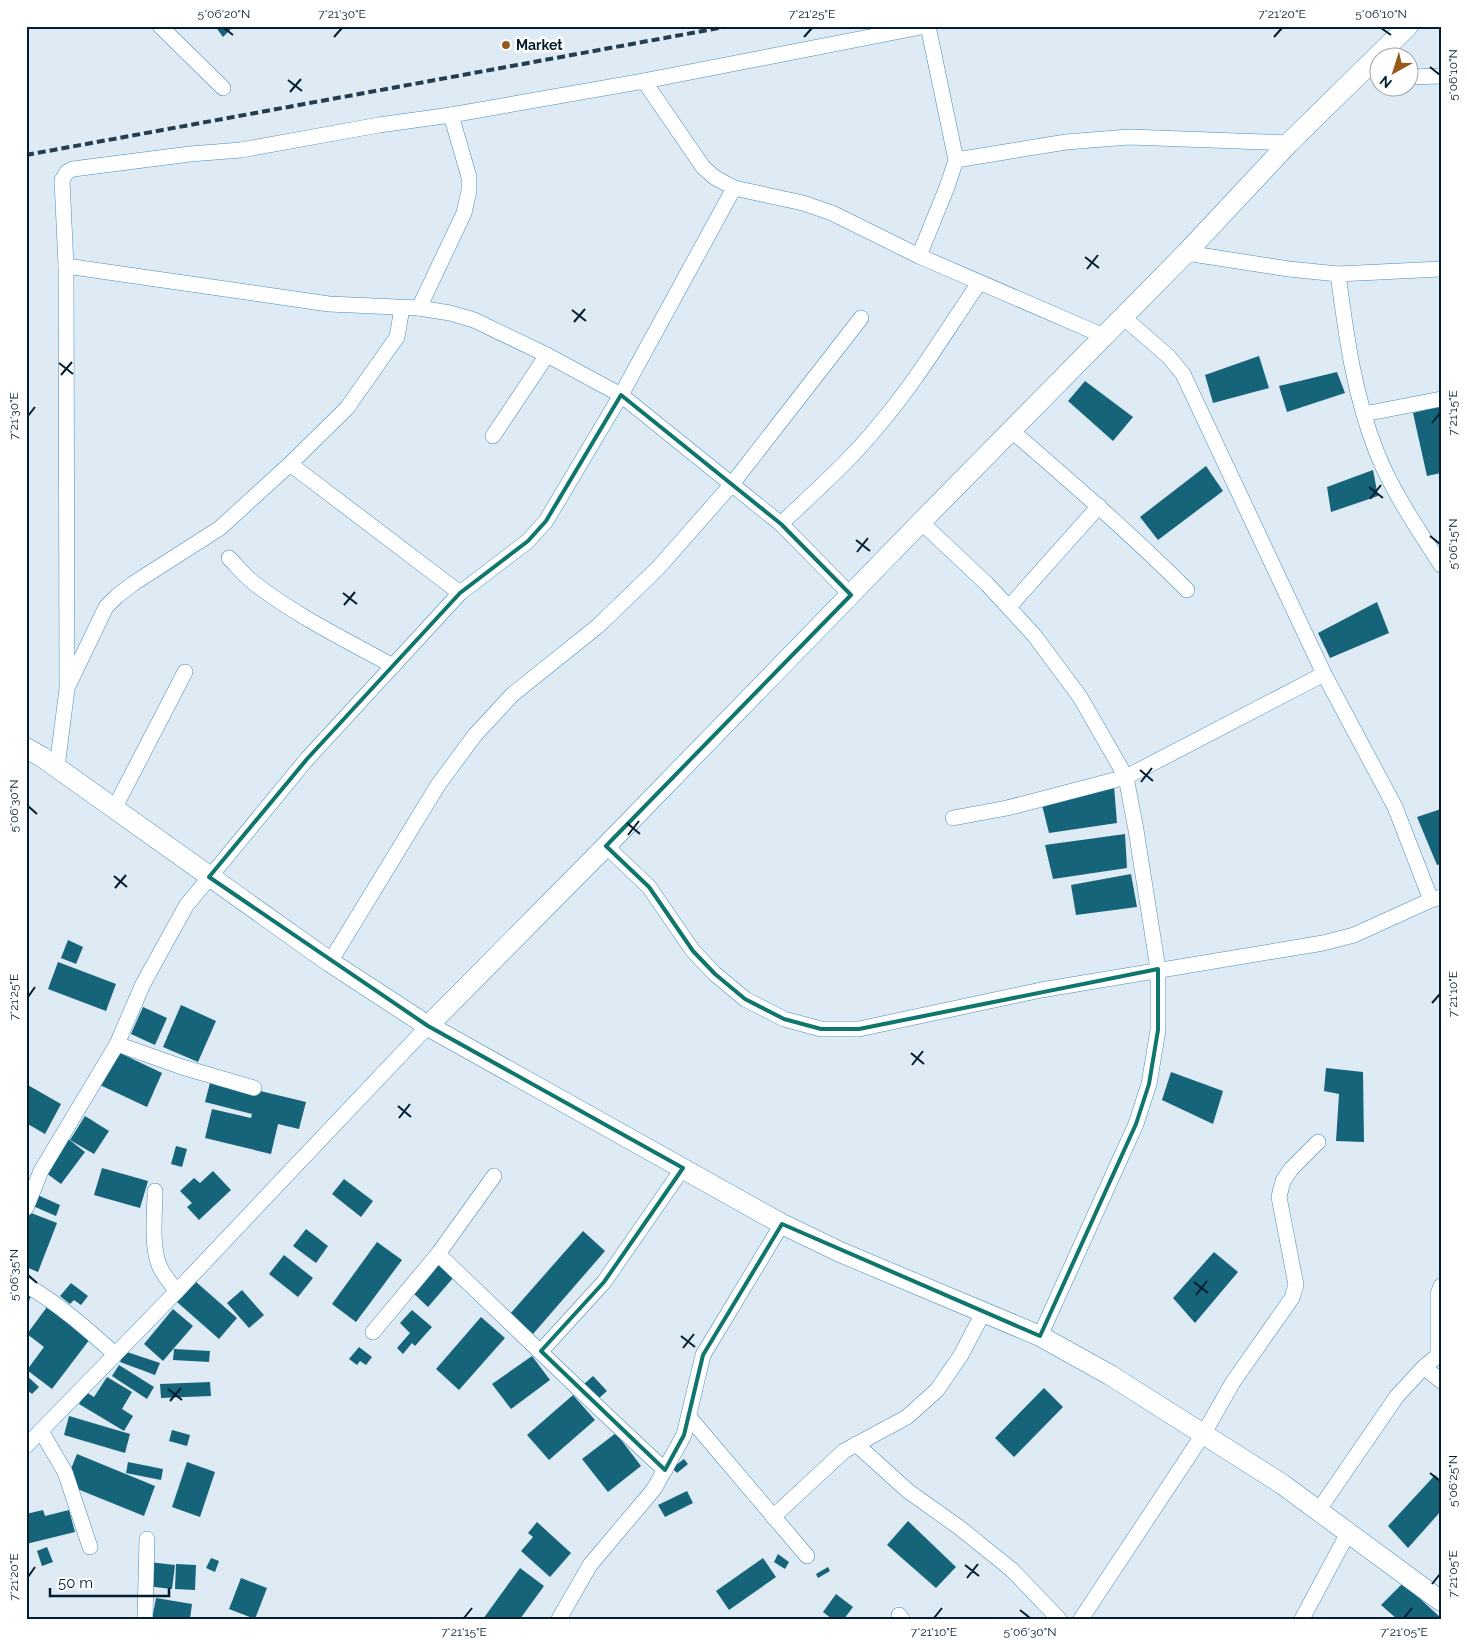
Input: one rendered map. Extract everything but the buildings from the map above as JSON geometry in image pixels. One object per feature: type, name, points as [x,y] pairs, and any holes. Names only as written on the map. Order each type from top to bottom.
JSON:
[{"type":"street","points":[[160,26],[223,88]]},
{"type":"street","points":[[57,767],[67,689],[66,266],[62,180],[67,172],[73,169],[190,154],[240,150],[379,125],[451,115],[644,81],[927,26],[956,160],[948,187],[918,256]]},
{"type":"street","points":[[1388,48],[1408,26]]},
{"type":"street","points":[[90,1547],[65,1472],[31,1439],[177,1291],[428,1026],[606,846],[920,522],[1186,253],[1289,143],[1370,67]]},
{"type":"street","points":[[1420,77],[1441,76]]},
{"type":"street","points":[[644,81],[703,167],[714,177],[734,188],[803,203],[832,213],[918,256],[1104,336]]},
{"type":"street","points":[[419,308],[464,212],[469,191],[469,177],[451,115]]},
{"type":"street","points":[[956,160],[1066,142],[1129,138],[1289,143]]},
{"type":"street","points":[[26,1208],[41,1171],[117,1044],[143,984],[186,906],[307,759],[460,593],[528,541],[546,521],[621,395],[734,188]]},
{"type":"street","points":[[1186,253],[1289,269],[1338,274],[1441,269]]},
{"type":"street","points":[[66,266],[329,304],[419,308],[450,313],[474,320],[547,355],[621,395],[781,524],[851,595]]},
{"type":"street","points":[[1338,274],[1349,352],[1364,414],[1377,453],[1394,489],[1441,565]]},
{"type":"street","points":[[781,524],[852,456],[877,428],[897,403],[979,283]]},
{"type":"street","points":[[67,689],[106,607],[134,583],[220,528],[290,464],[347,408],[397,336],[402,308]]},
{"type":"street","points":[[606,846],[649,887],[694,952],[715,974],[745,998],[776,1015],[821,1029],[859,1030],[1041,990],[1323,943],[1354,935],[1436,898],[1395,807],[1324,674],[1183,374],[1168,356],[1123,317]]},
{"type":"street","points":[[330,962],[438,785],[475,735],[512,695],[598,626],[646,580],[732,484],[861,318]]},
{"type":"street","points":[[493,436],[547,355]]},
{"type":"street","points":[[1364,414],[1441,399]]},
{"type":"street","points":[[1011,430],[1099,506],[1187,590]]},
{"type":"street","points":[[290,464],[460,593]]},
{"type":"street","points":[[1009,607],[1099,506]]},
{"type":"street","points":[[920,522],[988,584],[1034,635],[1080,697],[1126,777],[1158,969],[1158,1030],[1149,1084],[1136,1124],[1040,1336]]},
{"type":"street","points":[[229,558],[252,582],[277,599],[392,666]]},
{"type":"street","points":[[114,809],[185,672]]},
{"type":"street","points":[[953,818],[1007,808],[1126,777],[1324,674]]},
{"type":"street","points":[[26,748],[57,767],[330,962],[428,1026],[782,1224],[840,1252],[1040,1336],[1110,1375],[1282,1484],[1441,1601]]},
{"type":"street","points":[[117,1044],[182,1067],[254,1088]]},
{"type":"street","points":[[1081,1619],[1204,1434],[1233,1382],[1292,1298],[1296,1286],[1279,1197],[1283,1181],[1290,1169],[1318,1142]]},
{"type":"street","points":[[541,1351],[604,1282],[683,1168]]},
{"type":"street","points":[[373,1332],[438,1254],[494,1176]]},
{"type":"street","points":[[155,1191],[155,1244],[158,1264],[164,1276],[177,1291]]},
{"type":"street","points":[[559,1619],[590,1566],[654,1489],[681,1443],[703,1356],[782,1224]]},
{"type":"street","points":[[438,1254],[665,1470]]},
{"type":"street","points":[[26,1285],[40,1292],[86,1328],[115,1354]]},
{"type":"street","points":[[1318,1511],[1398,1396],[1424,1367],[1440,1354],[1438,1294],[1441,1286]]},
{"type":"street","points":[[773,1517],[844,1451],[907,1417],[937,1390],[961,1355],[983,1313]]},
{"type":"street","points":[[1424,1367],[1441,1381]]},
{"type":"street","points":[[689,1417],[807,1556]]},
{"type":"street","points":[[856,1444],[908,1491],[960,1528],[1012,1570],[1059,1619]]},
{"type":"street","points":[[1302,1619],[1348,1533]]},
{"type":"street","points":[[145,1619],[147,1539]]},
{"type":"highlighted area","points":[[621,395],[781,524],[851,595],[606,846],[649,887],[693,951],[715,974],[745,999],[784,1019],[821,1029],[859,1029],[1158,969],[1158,1030],[1149,1084],[1136,1124],[1040,1336],[782,1224],[703,1355],[684,1435],[665,1470],[541,1351],[604,1282],[683,1168],[428,1026],[209,877],[307,759],[460,593],[528,541],[546,521]]},
{"type":"railway","points":[[26,155],[730,26]]},
{"type":"place","name":"Market","points":[[506,45]]}]
